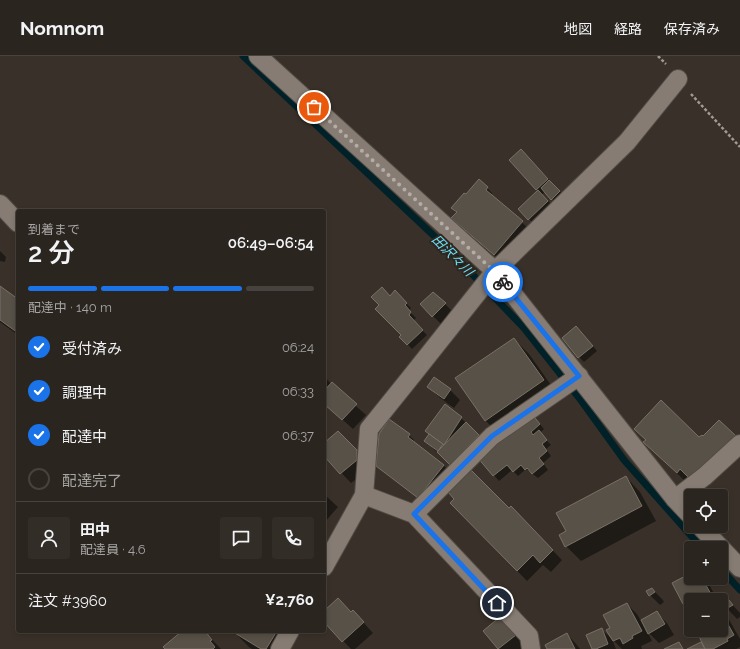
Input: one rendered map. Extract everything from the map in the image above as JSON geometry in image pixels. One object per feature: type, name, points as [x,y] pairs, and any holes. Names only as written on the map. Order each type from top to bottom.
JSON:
[{"type":"street","points":[[258,56],[494,273],[684,509]]},
{"type":"street","points":[[326,560],[364,495],[369,429],[494,273],[627,142],[678,78]]},
{"type":"street","points":[[0,204],[16,221]]},
{"type":"street","points":[[414,514],[492,436],[578,377]]},
{"type":"street","points":[[675,499],[705,476],[740,444]]},
{"type":"street","points":[[364,495],[414,514],[528,636],[531,649]]},
{"type":"street","points":[[707,533],[740,568]]},
{"type":"street","points":[[280,649],[289,633]]},
{"type":"path","points":[[658,56],[740,147]]},
{"type":"building","points":[[521,149],[548,179],[536,190],[509,160]]},
{"type":"building","points":[[479,179],[488,187],[486,190],[523,221],[494,255],[451,218],[457,212],[451,208]]},
{"type":"building","points":[[549,180],[560,191],[551,200],[541,188]]},
{"type":"building","points":[[538,190],[548,201],[528,220],[518,209]]},
{"type":"building","points":[[0,286],[16,298],[16,332],[0,320]]},
{"type":"building","points":[[382,287],[390,296],[395,290],[407,303],[405,305],[411,312],[409,315],[423,330],[407,345],[399,337],[401,335],[375,309],[379,305],[371,297]]},
{"type":"building","points":[[433,292],[446,303],[432,317],[420,304]]},
{"type":"building","points":[[576,326],[593,346],[578,358],[562,338]]},
{"type":"building","points":[[514,338],[544,380],[485,421],[455,378]]},
{"type":"building","points":[[434,377],[451,389],[444,399],[427,387]]},
{"type":"building","points":[[332,382],[357,404],[342,420],[326,406],[326,389]]},
{"type":"building","points":[[661,400],[699,437],[702,435],[703,436],[719,420],[736,436],[719,454],[717,452],[695,476],[693,474],[689,478],[680,469],[677,473],[643,442],[646,440],[634,429]]},
{"type":"building","points":[[445,404],[462,417],[444,445],[425,431]]},
{"type":"building","points":[[531,413],[540,424],[531,432],[533,435],[539,430],[547,440],[542,444],[547,451],[539,458],[544,464],[532,474],[527,468],[525,470],[521,465],[513,472],[507,465],[493,476],[478,458]]},
{"type":"building","points":[[389,419],[410,434],[408,437],[444,465],[418,498],[376,466],[379,434]]},
{"type":"building","points":[[466,422],[479,435],[450,465],[437,452]]},
{"type":"building","points":[[338,431],[357,450],[357,460],[340,474],[326,458],[326,441]]},
{"type":"building","points":[[429,434],[443,444],[438,451],[424,441]]},
{"type":"building","points":[[470,469],[509,508],[511,506],[553,550],[540,563],[533,555],[517,571],[450,503],[454,499],[448,492]]},
{"type":"building","points":[[626,476],[642,506],[565,547],[559,535],[566,531],[556,513]]},
{"type":"building","points":[[684,577],[684,585],[706,585],[710,593],[684,593],[683,604],[672,583]]},
{"type":"building","points":[[652,588],[655,592],[649,596],[646,591]]},
{"type":"building","points":[[338,598],[351,612],[353,610],[364,622],[342,642],[326,624],[326,609]]},
{"type":"building","points":[[729,600],[733,605],[728,608]]},
{"type":"building","points":[[627,603],[642,631],[632,636],[633,638],[623,644],[620,638],[613,641],[606,630],[610,628],[603,615]]},
{"type":"building","points":[[657,611],[665,624],[648,634],[641,620]]},
{"type":"building","points":[[501,616],[516,635],[498,649],[483,631]]},
{"type":"building","points":[[728,624],[734,635],[727,639],[728,641],[713,649],[705,649],[699,637],[728,637]]},
{"type":"building","points":[[602,628],[608,644],[592,649],[586,635]]},
{"type":"building","points":[[180,633],[207,633],[215,647],[213,649],[165,649],[163,647]]},
{"type":"building","points":[[235,633],[276,633],[266,649],[261,649]]},
{"type":"building","points":[[567,633],[575,649],[547,649],[545,645]]},
{"type":"building","points":[[679,642],[683,649],[664,649]]},
{"type":"building","points":[[701,642],[705,649],[687,649]]},
{"type":"waterway","name":"田沢々川","points":[[243,56],[450,251],[524,328],[580,399],[624,460],[696,541]]},
{"type":"waterway","name":"田沢々川","points":[[728,577],[740,590]]},
{"type":"way so far","points":[[314,107],[495,272],[503,282]]},
{"type":"route","points":[[497,603],[414,514],[492,436],[579,376],[503,282]]}]
